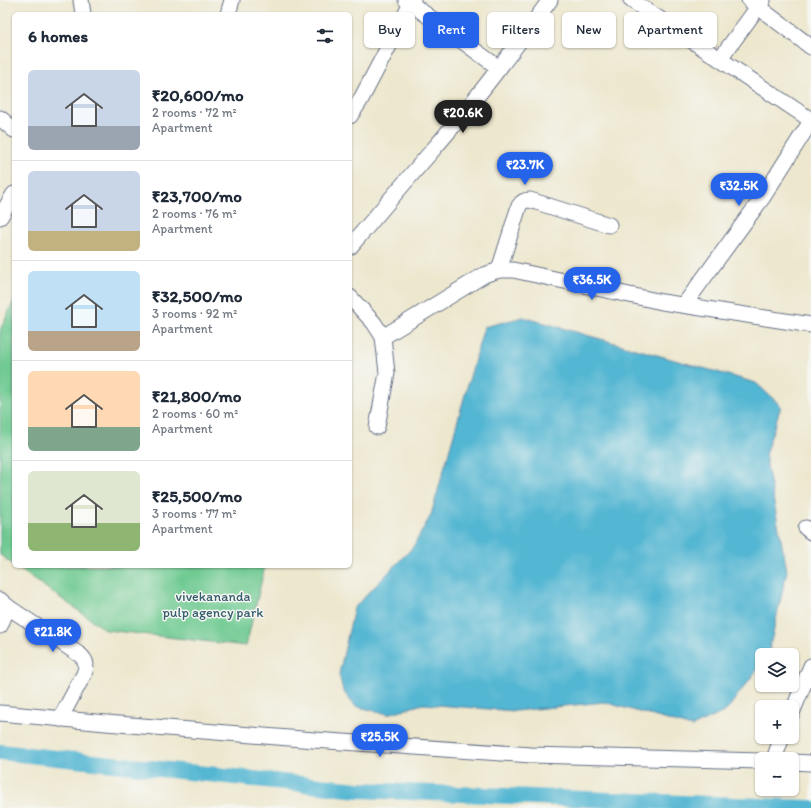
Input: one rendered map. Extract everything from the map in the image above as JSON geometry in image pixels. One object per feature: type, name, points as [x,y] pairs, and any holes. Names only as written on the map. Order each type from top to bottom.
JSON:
[{"type":"street","points":[[81,0],[82,12]]},
{"type":"street","points":[[229,12],[232,0]]},
{"type":"street","points":[[352,245],[432,152],[491,63],[550,0]]},
{"type":"street","points":[[631,0],[811,120],[764,198],[684,305]]},
{"type":"street","points":[[352,113],[360,101],[410,1],[491,63]]},
{"type":"street","points":[[720,59],[756,2],[811,47]]},
{"type":"street","points":[[0,118],[12,128]]},
{"type":"street","points":[[0,217],[12,197]]},
{"type":"street","points":[[499,270],[519,206],[526,200],[609,226]]},
{"type":"street","points":[[383,337],[484,275],[499,270],[513,270],[662,302],[811,325]]},
{"type":"street","points":[[352,299],[374,323],[383,337],[387,374],[377,427]]},
{"type":"street","points":[[0,626],[4,604],[80,655],[86,663],[84,674],[60,719]]},
{"type":"street","points":[[797,700],[811,666]]},
{"type":"street","points":[[0,713],[314,740],[531,755],[755,761]]},
{"type":"street","points":[[799,762],[811,763]]},
{"type":"green space","points":[[12,305],[12,564],[0,555],[0,330]]},
{"type":"green space","name":"vivekananda pulp agency park","points":[[18,568],[265,568],[246,646],[106,630]]},
{"type":"water","points":[[523,317],[756,383],[781,406],[765,455],[787,571],[770,648],[755,648],[755,672],[726,711],[692,727],[604,702],[515,711],[423,704],[388,714],[355,706],[343,691],[339,674],[354,608],[413,547],[431,515],[484,327]]},
{"type":"waterway","points":[[0,752],[358,790],[811,808]]}]
